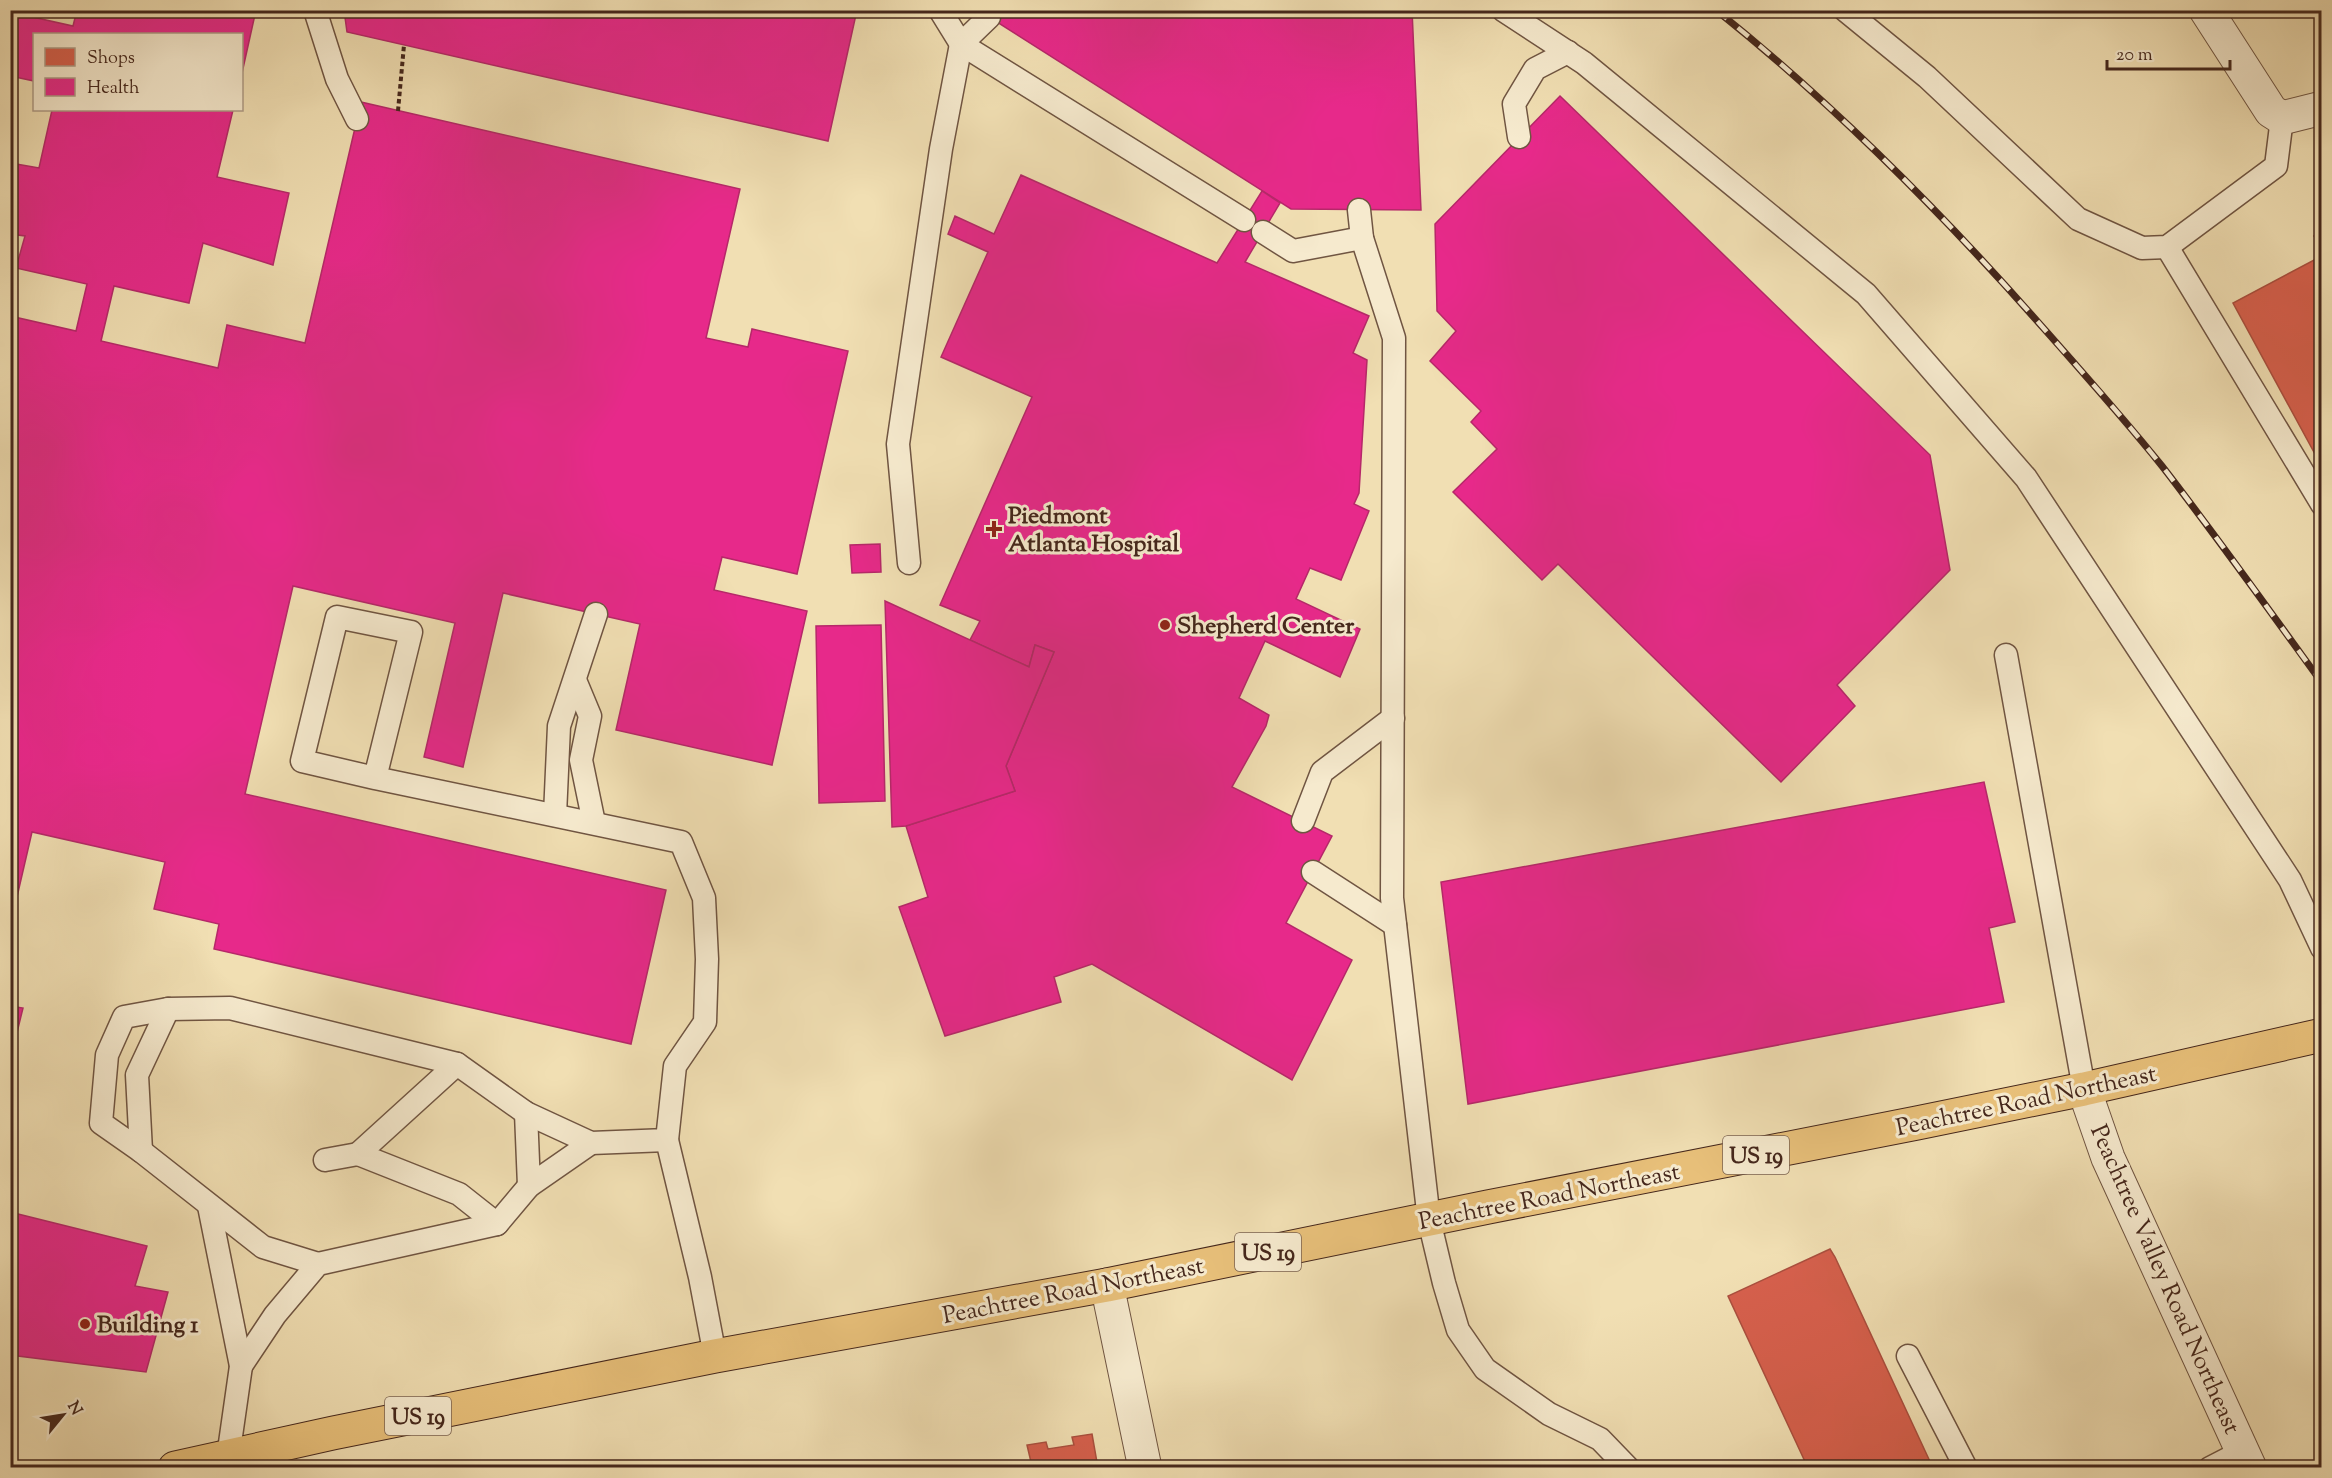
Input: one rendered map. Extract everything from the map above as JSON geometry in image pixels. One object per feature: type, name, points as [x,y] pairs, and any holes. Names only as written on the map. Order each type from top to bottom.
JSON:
[{"type":"highway","name":"Peachtree Road Northeast","points":[[175,1467],[229,1462],[333,1433],[715,1356],[1107,1285],[2084,1089],[2322,1035]]},
{"type":"street","points":[[2206,10],[2271,111],[2282,118],[2322,108]]},
{"type":"street","name":"Peachtree Valley Road Northeast","points":[[2084,1089],[2108,1158],[2247,1459]]},
{"type":"street","points":[[1107,1285],[1145,1467]]},
{"type":"lane","points":[[315,10],[337,79],[357,119]]},
{"type":"lane","points":[[940,10],[961,44],[1244,220]]},
{"type":"lane","points":[[1503,10],[1584,63],[1866,294],[2026,478],[2290,880],[2322,948]]},
{"type":"lane","points":[[1845,10],[1927,78],[2078,219],[2142,248],[2167,247],[2276,166],[2282,118]]},
{"type":"lane","points":[[909,563],[898,444],[941,149],[961,44],[989,17]]},
{"type":"lane","points":[[1519,138],[1514,104],[1534,69],[1568,52]]},
{"type":"lane","points":[[1359,210],[1362,238],[1394,338],[1392,898],[1429,1220],[1458,1330],[1485,1369],[1549,1414],[1600,1439],[1628,1467]]},
{"type":"lane","points":[[1263,232],[1293,251],[1362,238]]},
{"type":"lane","points":[[2167,247],[2322,504]]},
{"type":"lane","points":[[555,815],[559,726],[596,615]]},
{"type":"lane","points":[[375,778],[411,632],[337,617],[302,761],[375,778],[681,842],[704,898],[707,959],[705,1022],[675,1066],[667,1140],[700,1277],[715,1356]]},
{"type":"lane","points":[[2006,656],[2084,1089]]},
{"type":"lane","points":[[575,680],[590,716],[581,760],[594,824]]},
{"type":"lane","points":[[1303,821],[1322,772],[1393,718]]},
{"type":"lane","points":[[1313,872],[1395,925]]},
{"type":"lane","points":[[591,1143],[529,1186],[497,1224],[318,1263],[263,1247],[141,1151],[101,1123],[107,1055],[124,1017],[168,1009],[230,1008],[457,1064],[526,1113],[591,1143],[667,1140]]},
{"type":"lane","points":[[141,1151],[137,1075],[168,1009]]},
{"type":"lane","points":[[358,1154],[430,1086],[457,1064]]},
{"type":"lane","points":[[526,1113],[529,1186]]},
{"type":"lane","points":[[325,1160],[358,1154],[459,1194],[497,1224]]},
{"type":"lane","points":[[209,1206],[241,1366],[229,1462]]},
{"type":"lane","points":[[241,1366],[275,1316],[318,1263]]},
{"type":"lane","points":[[1908,1356],[1966,1467]]},
{"type":"lane","points":[[2210,1467],[2247,1459]]},
{"type":"path","points":[[398,111],[404,45]]},
{"type":"building: Shops","points":[[2322,232],[2322,250],[2314,236]]},
{"type":"building: Shops","points":[[2316,259],[2322,270],[2322,467],[2233,303]]},
{"type":"building: Shops","points":[[1830,1249],[1933,1468],[1808,1468],[1728,1296]]},
{"type":"building: Shops","points":[[1092,1434],[1098,1468],[1001,1468],[1031,1462],[1027,1445],[1046,1442],[1048,1449],[1074,1445],[1072,1437]]},
{"type":"building: Health","points":[[77,10],[256,10],[243,68],[243,33],[33,33],[33,81],[10,76],[10,12],[73,26]]},
{"type":"building: Health","points":[[344,10],[857,10],[828,141],[347,32]]},
{"type":"building: Health","points":[[978,10],[1412,10],[1421,210],[1291,209]]},
{"type":"building: Health","points":[[1560,96],[1930,455],[1950,570],[1837,685],[1855,706],[1781,782],[1558,564],[1542,580],[1453,492],[1497,449],[1471,422],[1481,411],[1430,361],[1456,331],[1437,311],[1435,224]]},
{"type":"building: Health","points":[[361,102],[740,189],[706,338],[748,347],[752,329],[848,351],[797,574],[722,557],[714,590],[807,611],[772,765],[616,730],[640,624],[503,593],[463,767],[424,757],[455,623],[293,586],[245,794],[666,890],[631,1044],[214,949],[219,924],[154,909],[165,862],[32,832],[10,927],[10,316],[76,331],[87,284],[16,268],[25,236],[10,234],[10,163],[39,168],[52,111],[233,111],[217,177],[289,193],[273,265],[203,243],[189,303],[114,286],[101,341],[218,368],[227,325],[305,343]]},
{"type":"building: Health","name":"Shepherd Center","points":[[1021,175],[1217,263],[1262,191],[1280,203],[1245,262],[1369,316],[1353,353],[1367,360],[1359,493],[1354,504],[1369,511],[1341,580],[1310,568],[1296,599],[1360,629],[1340,677],[1265,641],[1239,698],[1269,715],[1266,726],[1232,787],[1332,836],[1286,923],[1352,960],[1292,1080],[1092,964],[1054,977],[1061,1002],[945,1036],[899,907],[928,897],[906,826],[1015,791],[1006,766],[1054,652],[1035,645],[1029,667],[970,640],[980,621],[940,605],[1032,397],[941,357],[988,252],[948,234],[955,216],[994,234]]},
{"type":"building: Health","points":[[880,544],[881,572],[852,573],[850,545]]},
{"type":"building: Health","points":[[885,601],[1029,667],[1035,645],[1054,652],[1006,766],[1015,791],[906,826],[892,827]]},
{"type":"building: Health","points":[[881,625],[885,801],[819,803],[816,626]]},
{"type":"building: Health","points":[[1984,782],[2015,922],[1989,928],[2004,1002],[1468,1104],[1441,882]]},
{"type":"building: Health","points":[[10,1006],[23,1008],[10,1061]]},
{"type":"building: Health","name":"Building 1","points":[[10,1212],[147,1246],[135,1286],[168,1292],[146,1372],[10,1355]]},
{"type":"railway","points":[[1716,10],[1847,123],[1929,204],[2008,288],[2162,466],[2322,683]]},
{"type":"place","name":"Piedmont Atlanta Hospital","points":[[994,529]]},
{"type":"place","name":"Shepherd Center","points":[[1165,625]]},
{"type":"place","name":"Building 1","points":[[85,1324]]}]
